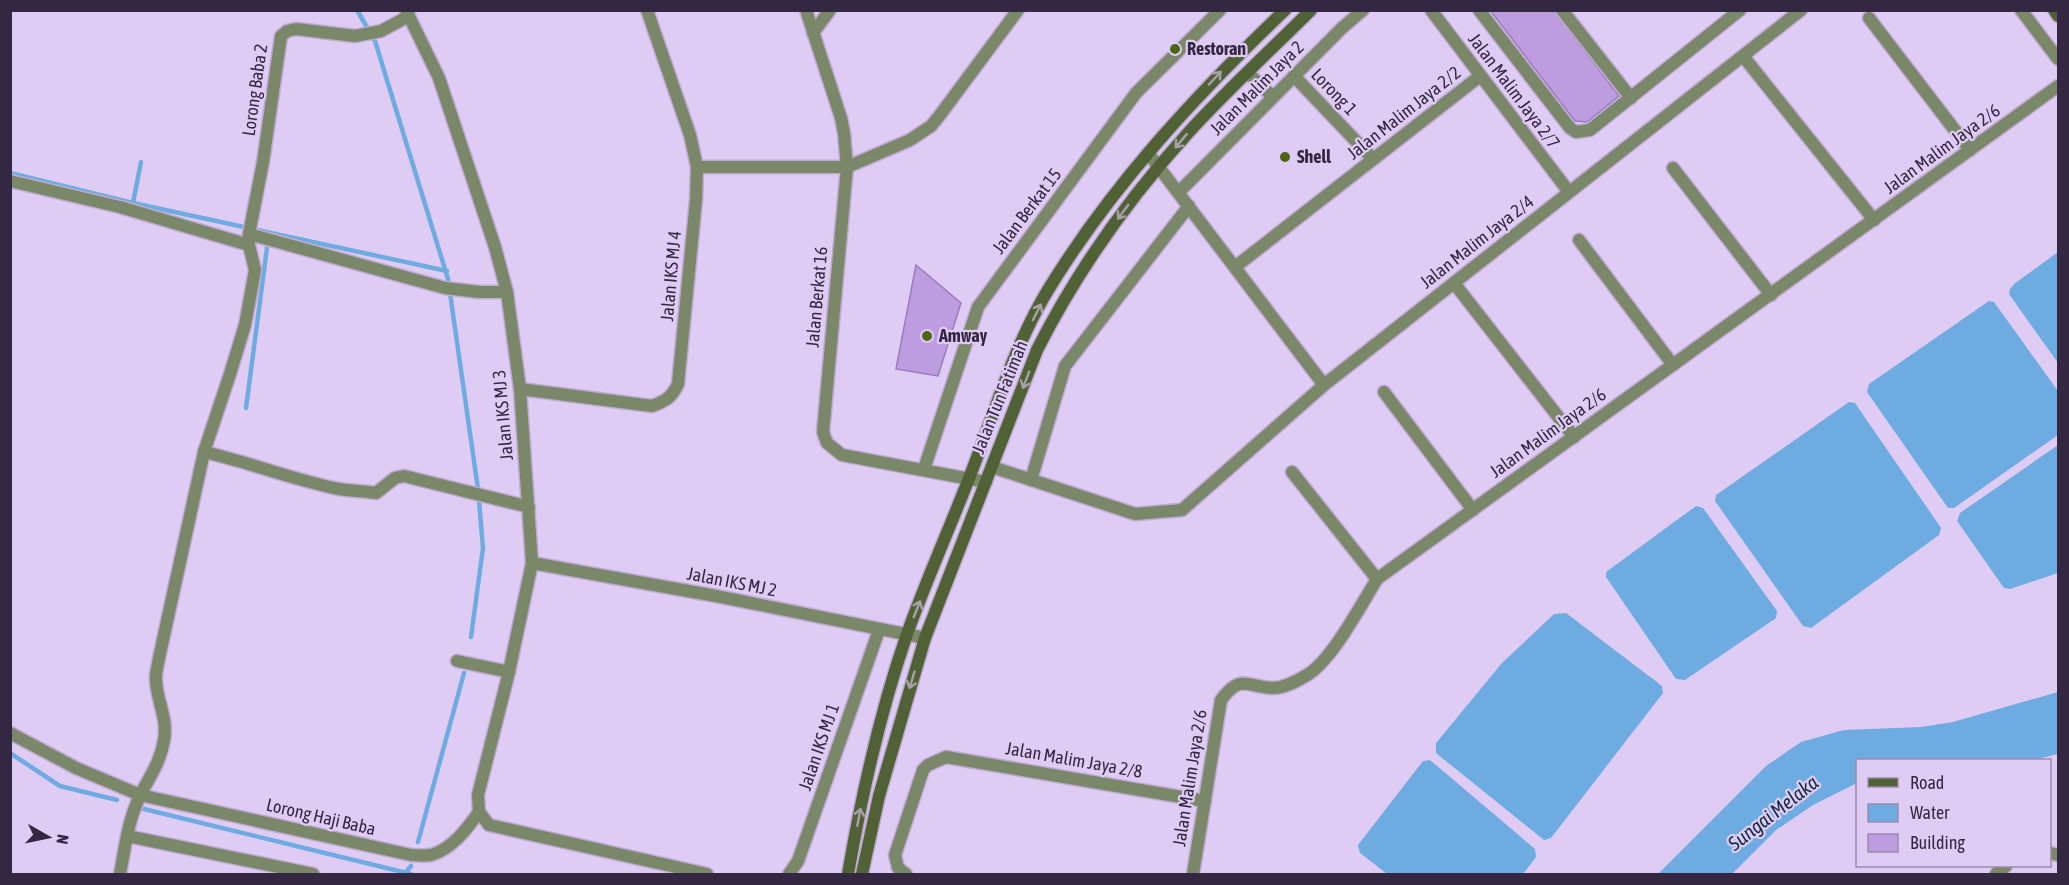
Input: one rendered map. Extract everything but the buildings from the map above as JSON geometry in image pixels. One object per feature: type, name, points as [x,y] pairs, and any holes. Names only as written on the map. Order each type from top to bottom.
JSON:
[{"type":"main road","name":"Jalan Tun Fatimah","points":[[848,874],[877,735],[907,634],[1022,341],[1047,291],[1107,202],[1175,121],[1285,10]]},
{"type":"main road","name":"Jalan Tun Fatimah","points":[[862,874],[884,776],[925,638],[1037,350],[1063,301],[1122,213],[1188,133],[1311,10]]},
{"type":"main road","points":[[2054,10],[2058,16]]},
{"type":"street","name":"Jalan IKS MJ 4","points":[[520,389],[652,406],[666,401],[674,394],[678,384],[683,352],[697,167],[690,135],[647,10]]},
{"type":"street","name":"Jalan Berkat 16","points":[[806,10],[841,118],[846,166],[823,432],[827,443],[842,455],[986,482]]},
{"type":"street","points":[[813,33],[830,10]]},
{"type":"street","points":[[697,167],[846,166],[910,140],[931,126],[1018,10]]},
{"type":"street","name":"Jalan Berkat 15","points":[[924,469],[978,307],[1136,93],[1220,10]]},
{"type":"street","name":"Jalan Malim Jaya 2","points":[[1179,192],[1363,10]]},
{"type":"street","name":"Jalan Malim Jaya 2/7","points":[[1431,10],[1569,192]]},
{"type":"street","points":[[1479,10],[1570,128],[1576,132],[1590,130],[1740,10]]},
{"type":"street","points":[[1562,10],[1631,98]]},
{"type":"street","name":"Jalan Malim Jaya 2/4","points":[[1031,480],[1134,514],[1182,510],[1324,385],[1801,10]]},
{"type":"street","points":[[2021,10],[2058,59]]},
{"type":"street","name":"Lorong Baba 2","points":[[249,239],[263,162],[281,36],[287,31],[296,29],[355,36],[381,31],[407,13]]},
{"type":"street","name":"Jalan IKS MJ 3","points":[[407,13],[442,88],[481,201],[507,292],[520,389],[532,563],[509,672],[478,795],[479,812]]},
{"type":"street","points":[[1869,18],[1970,150]]},
{"type":"street","points":[[1743,56],[1874,220]]},
{"type":"street","points":[[1248,73],[1273,98]]},
{"type":"street","name":"Lorong 1","points":[[1294,76],[1373,159]]},
{"type":"street","name":"Jalan Malim Jaya 2/2","points":[[1235,267],[1480,76]]},
{"type":"street","name":"Jalan Malim Jaya 2/6","points":[[1193,874],[1221,700],[1232,686],[1240,683],[1274,688],[1289,684],[1318,668],[1377,579],[2058,86]]},
{"type":"street","points":[[1148,153],[1324,385]]},
{"type":"street","points":[[1673,168],[1771,295]]},
{"type":"street","points":[[10,181],[445,288],[479,292],[507,292]]},
{"type":"street","points":[[992,467],[1031,480],[1065,366],[1189,206]]},
{"type":"street","points":[[120,874],[127,836],[140,795],[154,773],[164,744],[165,718],[155,680],[204,452],[244,325],[255,270],[249,239]]},
{"type":"street","points":[[1579,240],[1673,365]]},
{"type":"street","points":[[1454,283],[1574,437]]},
{"type":"street","points":[[1384,392],[1473,510]]},
{"type":"street","points":[[204,452],[270,472],[341,489],[376,493],[396,478],[404,476],[529,507]]},
{"type":"street","points":[[1292,472],[1377,579]]},
{"type":"street","name":"Jalan IKS MJ 2","points":[[532,563],[716,596],[925,638]]},
{"type":"street","name":"Jalan IKS MJ 1","points":[[789,874],[798,861],[879,630]]},
{"type":"street","points":[[457,660],[509,672]]},
{"type":"street","name":"Lorong Haji Baba","points":[[10,733],[76,768],[140,795],[411,855],[430,855],[447,847],[464,833],[479,812]]},
{"type":"street","name":"Jalan Malim Jaya 2/8","points":[[902,871],[895,855],[923,770],[928,765],[946,757],[1205,801]]},
{"type":"street","points":[[479,812],[489,825],[706,874]]},
{"type":"street","points":[[127,836],[313,874]]},
{"type":"water","points":[[2058,252],[2058,363],[2009,294],[2014,284]]},
{"type":"water","points":[[1989,301],[1994,302],[2058,391],[2058,435],[1954,508],[1948,508],[1867,392],[1869,384]]},
{"type":"water","points":[[1849,402],[1855,403],[1941,528],[1939,535],[1811,628],[1803,626],[1715,501],[1716,495]]},
{"type":"water","points":[[2058,445],[2058,573],[2010,589],[2004,588],[1957,521],[1960,513]]},
{"type":"water","points":[[1696,506],[1703,508],[1777,611],[1776,618],[1685,680],[1676,679],[1606,577],[1606,572]]},
{"type":"water","points":[[1566,613],[1662,686],[1663,693],[1551,838],[1544,840],[1436,753],[1436,743],[1502,663],[1554,614]]},
{"type":"water","name":"Sungai Melaka","points":[[2058,692],[2058,754],[2038,759],[1856,759],[1856,784],[1813,805],[1776,830],[1732,874],[1658,874],[1766,766],[1801,742],[1844,730],[1921,727],[1953,722]]},
{"type":"water","points":[[1430,760],[1535,849],[1536,857],[1523,874],[1387,874],[1360,853],[1358,845],[1423,761]]},
{"type":"waterway","points":[[357,10],[375,41],[448,279],[478,489],[483,548],[471,637]]},
{"type":"waterway","points":[[133,203],[141,162]]},
{"type":"waterway","points":[[10,173],[133,203],[447,271]]},
{"type":"waterway","points":[[246,408],[268,240]]},
{"type":"waterway","points":[[418,842],[464,673]]},
{"type":"waterway","points":[[10,753],[60,786],[117,800]]},
{"type":"waterway","points":[[144,809],[411,874]]},
{"type":"waterway","points":[[405,873],[411,866]]},
{"type":"place","name":"Restoran","points":[[1175,49]]},
{"type":"place","name":"Shell","points":[[1285,157]]},
{"type":"place","name":"Amway","points":[[927,336]]}]
